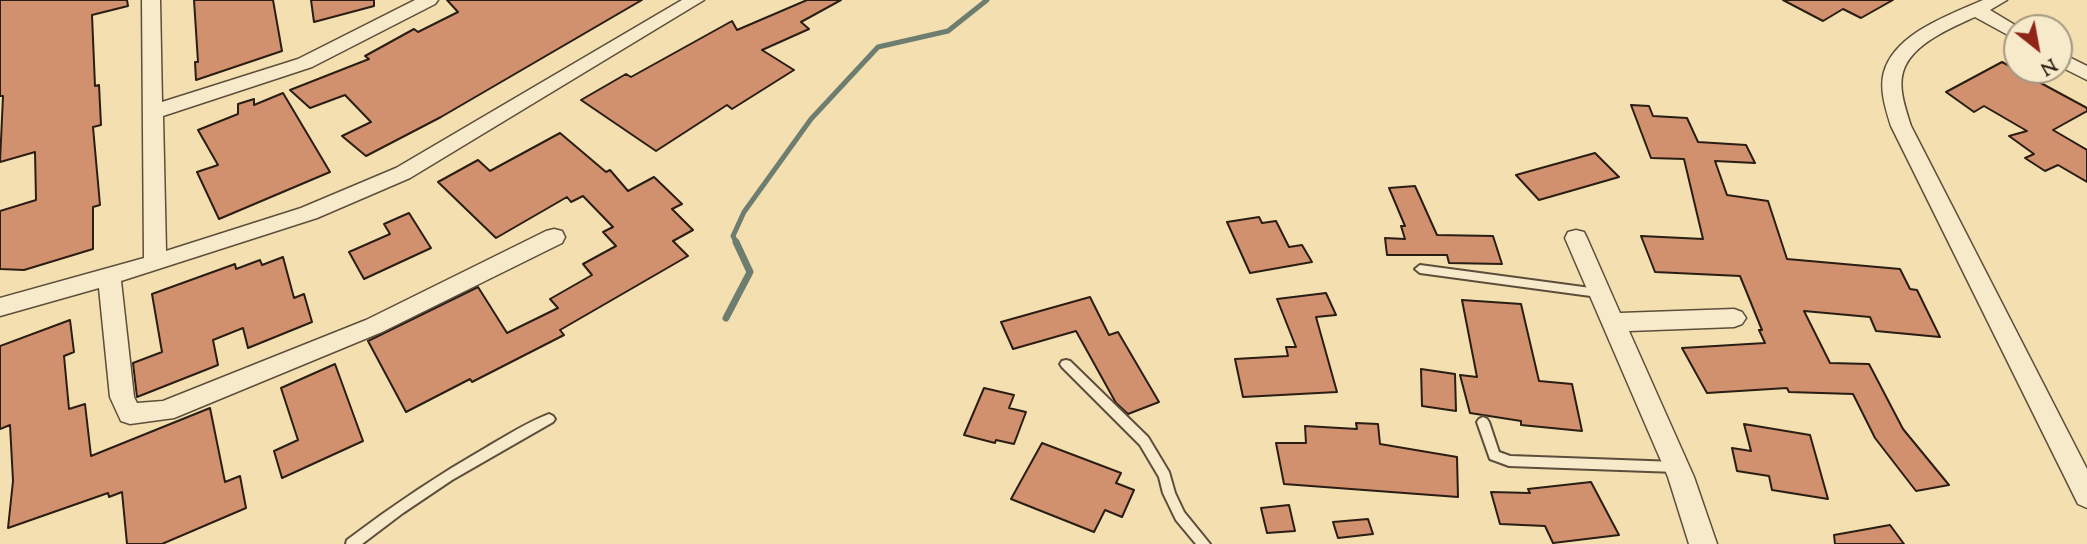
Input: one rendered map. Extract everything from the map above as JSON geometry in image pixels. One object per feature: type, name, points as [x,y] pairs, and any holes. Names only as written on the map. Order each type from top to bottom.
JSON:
[{"type":"street","points":[[151,0],[155,263]]},
{"type":"street","points":[[153,112],[305,63],[406,5],[429,0]]},
{"type":"street","points":[[0,307],[155,263],[309,213],[403,173],[695,0]]},
{"type":"street","points":[[1998,0],[1906,50],[1894,71],[1892,97],[1901,126],[2087,496]]},
{"type":"street","points":[[1976,10],[2003,26]]},
{"type":"street","points":[[109,276],[122,397],[130,414],[165,411],[374,326],[554,237]]},
{"type":"street","points":[[1576,237],[1598,293],[1676,467],[1703,544]]},
{"type":"street","points":[[1611,322],[1734,318]]},
{"type":"lane","points":[[1420,269],[1598,293]]},
{"type":"lane","points":[[1066,364],[1144,440],[1165,476],[1169,493],[1180,516],[1204,544]]},
{"type":"lane","points":[[352,544],[394,511],[474,458],[549,419]]},
{"type":"lane","points":[[1483,422],[1494,455],[1509,461],[1676,467]]},
{"type":"building","points":[[0,0],[127,0],[128,6],[92,15],[95,86],[99,85],[101,125],[93,127],[100,205],[93,207],[93,249],[24,270],[0,269],[0,211],[36,200],[35,152],[0,162],[3,96],[0,96]]},
{"type":"building","points":[[194,0],[273,0],[282,51],[196,80],[195,62],[198,62]]},
{"type":"building","points":[[311,0],[374,0],[374,6],[314,22]]},
{"type":"building","points":[[447,0],[642,0],[441,117],[366,156],[342,136],[371,122],[345,95],[310,108],[290,90],[369,59],[365,56],[414,29],[418,32],[458,12]]},
{"type":"building","points":[[807,0],[841,0],[801,22],[809,29],[762,50],[794,70],[732,109],[727,105],[656,151],[581,100],[626,74],[631,77],[732,21],[737,30]]},
{"type":"building","points":[[1783,0],[1893,0],[1861,18],[1843,9],[1823,21]]},
{"type":"building","points":[[2002,62],[2003,84],[2043,84],[2087,108],[2087,111],[2053,130],[2087,150],[2087,182],[2058,165],[2045,171],[2025,158],[2034,154],[2009,136],[2027,131],[1984,106],[1974,112],[1946,92]]},
{"type":"building","points":[[283,93],[330,172],[219,219],[197,172],[218,165],[198,130],[238,114],[238,104],[254,99],[254,105]]},
{"type":"building","points":[[1631,105],[1649,106],[1653,116],[1687,118],[1698,142],[1746,145],[1755,163],[1715,161],[1727,195],[1768,201],[1787,259],[1900,269],[1910,289],[1917,290],[1940,337],[1876,331],[1870,317],[1804,311],[1830,363],[1869,364],[1903,429],[1949,485],[1916,491],[1875,438],[1853,394],[1789,392],[1787,388],[1707,393],[1682,348],[1765,343],[1759,330],[1762,330],[1740,276],[1655,272],[1641,236],[1703,239],[1684,159],[1651,158]]},
{"type":"building","points":[[560,133],[606,172],[610,170],[628,191],[654,177],[682,204],[672,209],[693,230],[673,241],[688,256],[560,330],[564,335],[406,412],[368,341],[478,287],[507,333],[558,308],[550,299],[592,275],[583,264],[616,246],[603,232],[613,227],[583,196],[571,202],[567,197],[496,238],[438,182],[478,160],[490,171]]},
{"type":"building","points":[[1595,153],[1619,177],[1539,200],[1516,175]]},
{"type":"building","points":[[1415,186],[1437,235],[1493,236],[1502,264],[1449,263],[1447,255],[1387,255],[1385,238],[1405,239],[1401,226],[1405,226],[1389,188]]},
{"type":"building","points":[[409,213],[431,248],[364,279],[349,252],[390,234],[384,224]]},
{"type":"building","points":[[1259,217],[1262,223],[1276,221],[1289,247],[1302,245],[1312,262],[1250,273],[1227,222]]},
{"type":"building","points":[[283,257],[294,298],[304,294],[312,322],[248,348],[243,328],[213,340],[218,365],[137,397],[133,363],[162,352],[152,294],[235,264],[236,269],[260,260],[262,265]]},
{"type":"building","points":[[1326,293],[1336,315],[1316,317],[1337,392],[1243,397],[1235,359],[1288,356],[1286,347],[1296,347],[1277,299]]},
{"type":"building","points":[[1090,297],[1109,335],[1118,332],[1159,402],[1128,414],[1116,403],[1076,331],[1013,349],[1001,322]]},
{"type":"building","points":[[1462,300],[1521,304],[1539,381],[1572,384],[1582,431],[1521,425],[1521,421],[1470,413],[1460,375],[1477,377]]},
{"type":"building","points":[[70,320],[74,352],[64,356],[69,409],[85,404],[91,456],[210,408],[225,482],[240,476],[246,508],[162,544],[127,544],[122,492],[109,497],[108,493],[8,528],[13,481],[10,425],[0,429],[0,346]]},
{"type":"building","points":[[335,364],[363,441],[282,478],[274,451],[298,440],[281,388]]},
{"type":"building","points":[[1421,369],[1455,374],[1456,411],[1422,406]]},
{"type":"building","points":[[984,388],[1014,395],[1009,408],[1026,412],[1014,444],[996,440],[995,443],[964,435]]},
{"type":"building","points":[[1356,423],[1378,424],[1380,444],[1457,457],[1458,497],[1284,484],[1276,443],[1306,443],[1305,426],[1357,429]]},
{"type":"building","points":[[1744,424],[1810,435],[1828,499],[1772,490],[1769,476],[1737,471],[1732,448],[1751,451]]},
{"type":"building","points":[[1042,443],[1121,473],[1116,483],[1134,490],[1122,517],[1105,510],[1094,532],[1011,499]]},
{"type":"building","points":[[1591,482],[1619,535],[1553,543],[1545,526],[1500,524],[1491,492],[1530,493],[1528,489]]},
{"type":"building","points":[[1289,505],[1295,531],[1267,533],[1261,508]]},
{"type":"building","points":[[1368,519],[1373,534],[1338,538],[1333,522]]},
{"type":"building","points":[[1890,525],[1904,544],[1835,544],[1834,535]]},
{"type":"waterway","points":[[736,242],[733,236],[744,212],[811,119],[878,47],[948,31],[987,0]]},
{"type":"waterway","points":[[726,318],[750,272],[736,242]]}]
